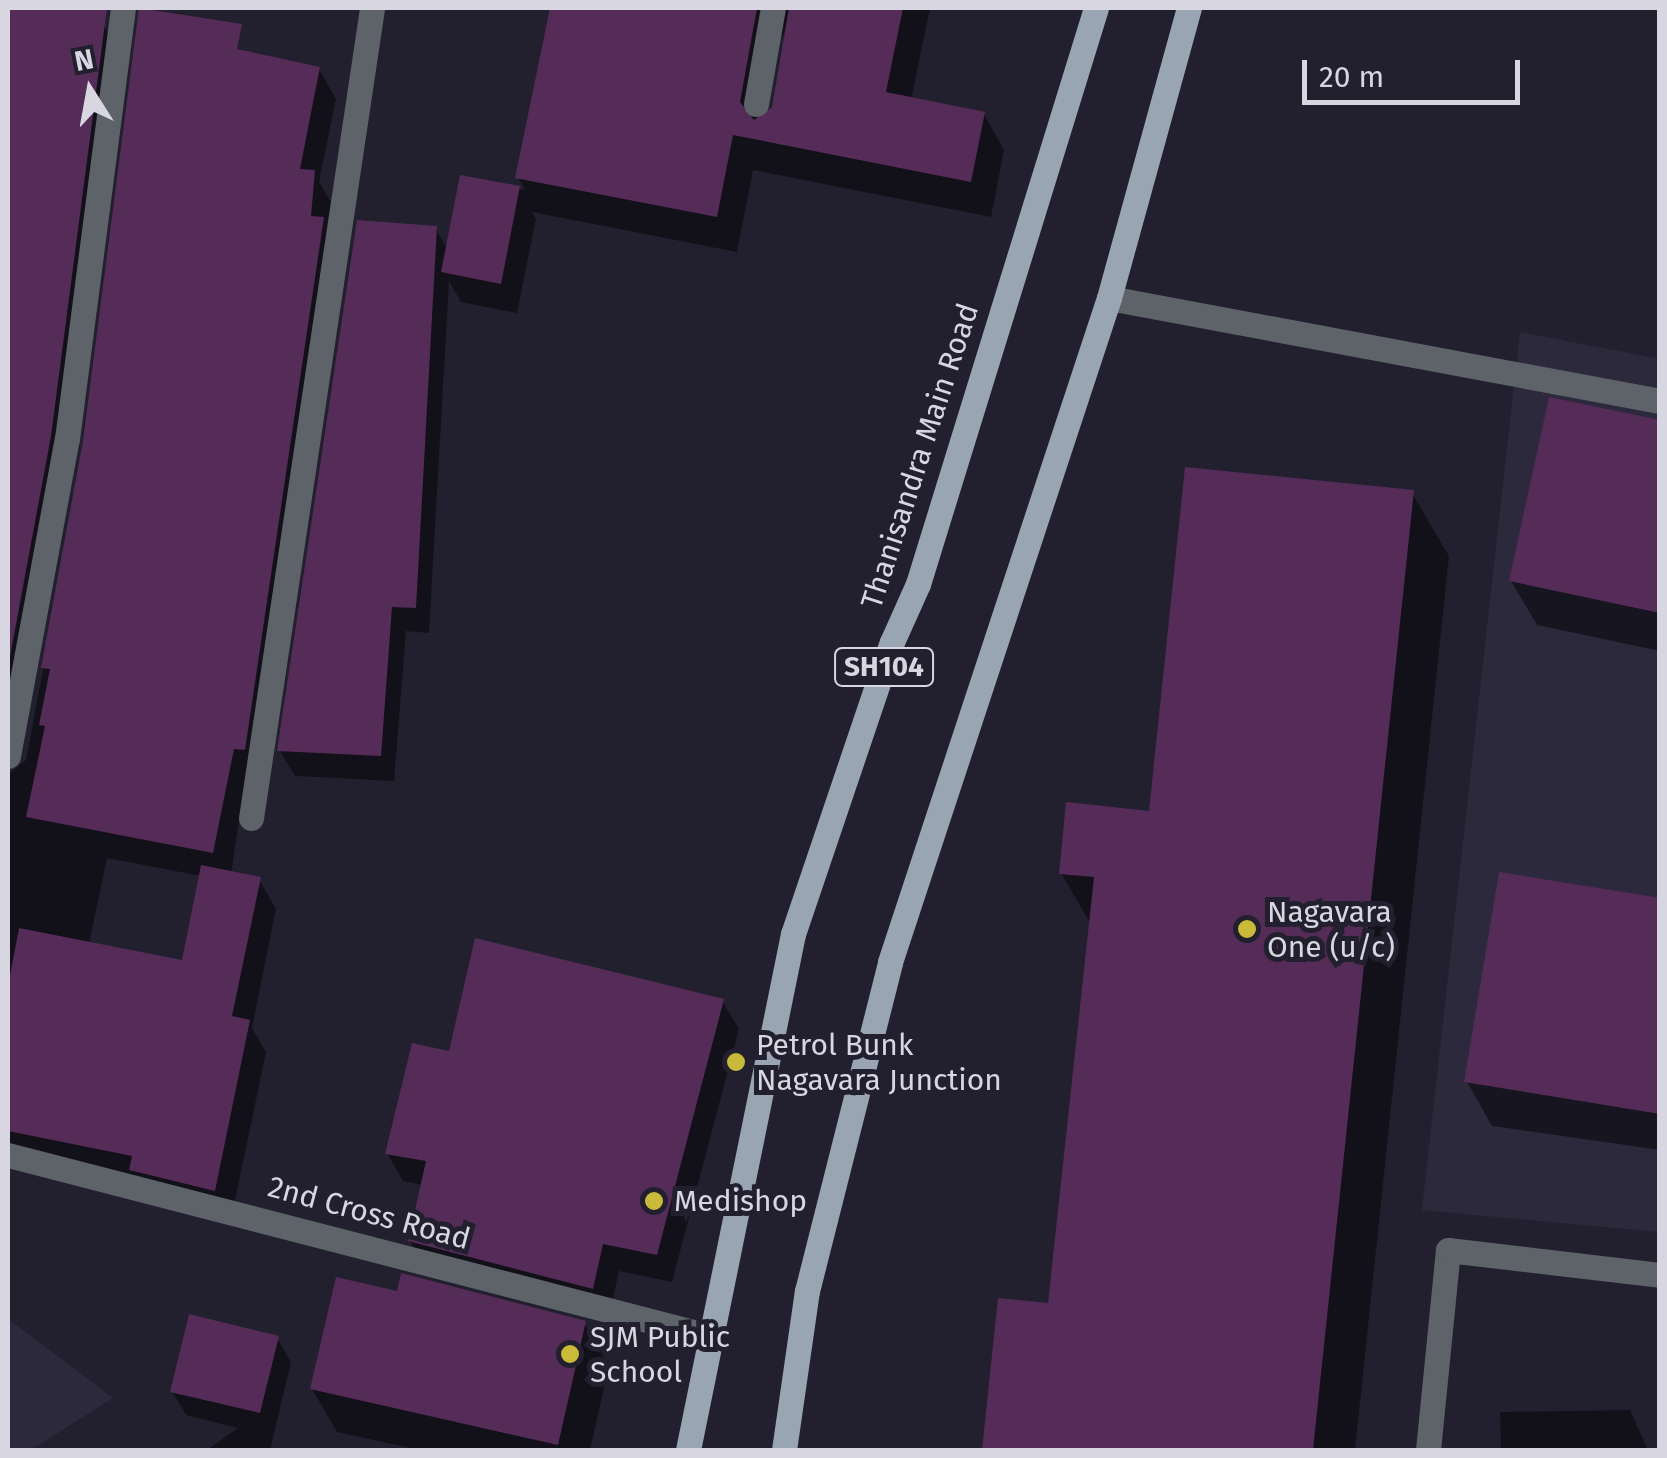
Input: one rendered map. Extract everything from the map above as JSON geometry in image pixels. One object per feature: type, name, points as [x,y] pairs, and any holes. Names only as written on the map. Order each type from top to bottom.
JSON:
[{"type":"main road","name":"Thanisandra Main Road","points":[[688,1450],[793,934],[892,642],[918,584],[1096,8]]},
{"type":"main road","points":[[784,1450],[807,1291],[890,962],[1109,298],[1189,8]]},
{"type":"street","points":[[8,756],[67,439],[122,8]]},
{"type":"street","points":[[251,818],[372,8]]},
{"type":"street","points":[[756,104],[773,8]]},
{"type":"street","points":[[1109,298],[1660,401]]},
{"type":"street","name":"2nd Cross Road","points":[[8,1155],[713,1336]]},
{"type":"street","points":[[1428,1450],[1448,1250],[1660,1275]]},
{"type":"shaded area","points":[[1520,332],[1659,359],[1659,1232],[1422,1210]]},
{"type":"shaded area","points":[[8,1319],[113,1398],[31,1450],[8,1450]]},
{"type":"building","points":[[8,8],[107,8],[51,436],[9,662]]},
{"type":"building","points":[[139,8],[242,24],[237,49],[320,67],[300,169],[315,170],[311,216],[324,217],[245,750],[234,749],[213,853],[26,817],[45,726],[39,725],[50,669],[41,668],[83,441]]},
{"type":"building","points":[[550,8],[757,8],[740,102],[754,120],[772,107],[789,8],[903,8],[886,92],[985,112],[971,182],[733,135],[717,217],[515,178]]},
{"type":"building","points":[[460,175],[520,186],[501,284],[441,272]]},
{"type":"building","points":[[357,220],[437,226],[416,608],[392,607],[381,756],[277,751]]},
{"type":"building","points":[[1549,397],[1660,420],[1660,613],[1509,581]]},
{"type":"building","name":"Nagavara One (u/c)","points":[[1185,467],[1414,490],[1313,1450],[982,1450],[998,1298],[1048,1303],[1094,877],[1059,874],[1066,802],[1149,811]]},
{"type":"building","points":[[201,865],[261,877],[232,1016],[250,1020],[215,1191],[129,1170],[132,1156],[8,1131],[8,986],[19,928],[182,960]]},
{"type":"building","points":[[1499,872],[1660,898],[1660,1114],[1464,1082]]},
{"type":"building","points":[[475,938],[724,999],[657,1255],[603,1244],[593,1289],[408,1241],[426,1161],[385,1154],[412,1043],[449,1051]]},
{"type":"building","points":[[401,1273],[586,1321],[558,1445],[310,1389],[336,1277],[397,1291]]},
{"type":"building","points":[[189,1314],[279,1336],[260,1413],[170,1392]]},
{"type":"place","name":"Nagavara One (u/c)","points":[[1247,929]]},
{"type":"place","name":"Petrol Bunk Nagavara Junction","points":[[736,1062]]},
{"type":"place","name":"Medishop","points":[[654,1201]]},
{"type":"place","name":"SJM Public School","points":[[570,1354]]}]
